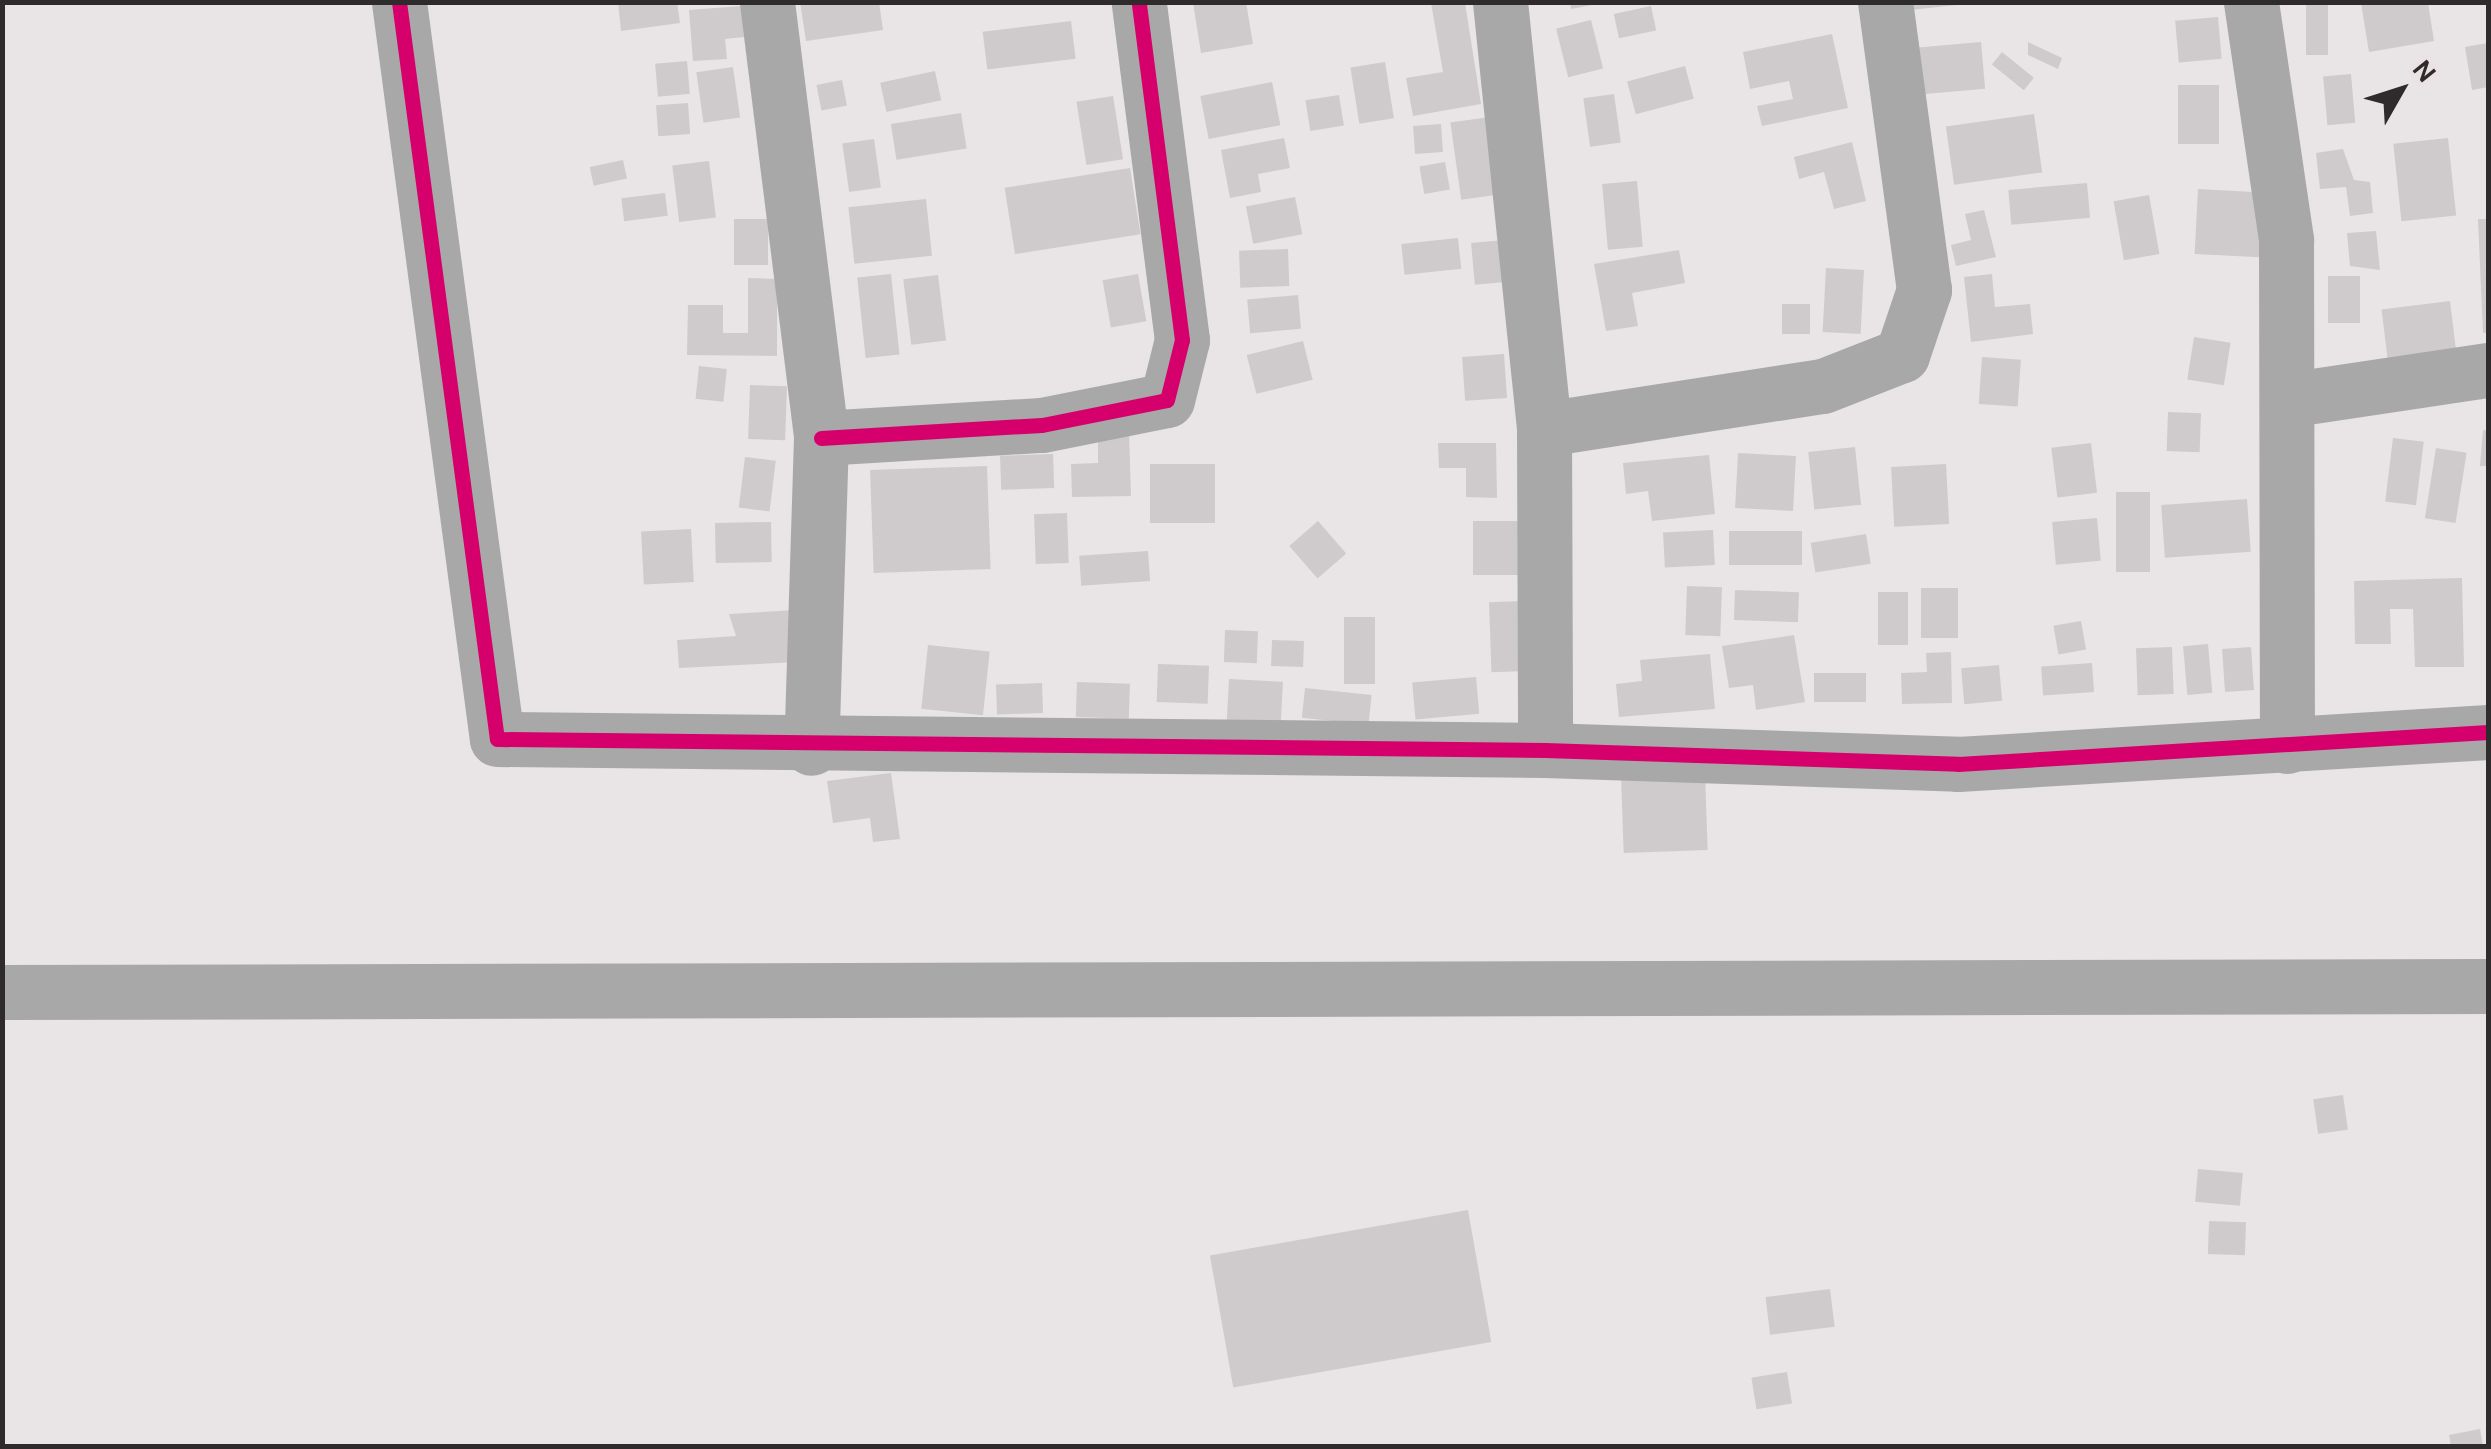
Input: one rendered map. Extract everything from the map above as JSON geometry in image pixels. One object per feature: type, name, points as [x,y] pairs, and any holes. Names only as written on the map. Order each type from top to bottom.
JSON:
[{"type":"main road","points":[[2,992],[2488,986]]},
{"type":"street","points":[[398,2],[498,740],[812,748],[1545,750],[1958,764],[2488,732]]},
{"type":"street","points":[[767,2],[821,438],[812,748]]},
{"type":"street","points":[[821,438],[1042,425],[1167,400],[1182,340],[1140,2]]},
{"type":"street","points":[[1500,2],[1544,430],[1545,750]]},
{"type":"street","points":[[1544,430],[1823,386],[1902,355],[1924,290],[1886,2]]},
{"type":"street","points":[[2251,2],[2286,240],[2293,400],[2286,746]]},
{"type":"street","points":[[2293,400],[2488,370]]},
{"type":"building","points":[[618,2],[677,2],[680,23],[621,31]]},
{"type":"building","points":[[800,2],[879,2],[883,30],[806,41]]},
{"type":"building","points":[[1246,2],[1253,44],[1201,53],[1193,3]]},
{"type":"building","points":[[1570,2],[1597,2],[1597,4],[1571,9]]},
{"type":"building","points":[[1910,2],[1956,2],[1956,5],[1911,10]]},
{"type":"building","points":[[2306,2],[2328,2],[2328,55],[2306,55]]},
{"type":"building","points":[[1431,3],[1465,3],[1481,104],[1413,116],[1406,78],[1443,72]]},
{"type":"building","points":[[2361,3],[2428,3],[2434,41],[2369,52]]},
{"type":"building","points":[[742,6],[744,37],[725,39],[727,59],[693,61],[689,10]]},
{"type":"building","points":[[1651,6],[1656,30],[1619,38],[1614,14]]},
{"type":"building","points":[[2218,17],[2222,59],[2179,63],[2175,21]]},
{"type":"building","points":[[1591,20],[1603,69],[1568,77],[1556,29]]},
{"type":"building","points":[[1071,21],[1076,59],[987,70],[983,32]]},
{"type":"building","points":[[1832,34],[1848,108],[1762,126],[1757,106],[1793,99],[1789,81],[1750,89],[1743,52]]},
{"type":"building","points":[[1981,42],[1985,89],[1922,94],[1918,47]]},
{"type":"building","points":[[2028,42],[2062,58],[2058,69],[2028,55]]},
{"type":"building","points":[[2488,43],[2488,87],[2472,90],[2465,47]]},
{"type":"building","points":[[2002,52],[2034,78],[2024,90],[1992,64]]},
{"type":"building","points":[[687,61],[690,94],[658,97],[655,64]]},
{"type":"building","points":[[1385,62],[1394,118],[1359,124],[1350,67]]},
{"type":"building","points":[[1685,66],[1694,99],[1636,114],[1627,82]]},
{"type":"building","points":[[733,67],[740,118],[703,123],[696,72]]},
{"type":"building","points":[[935,71],[941,100],[886,112],[880,83]]},
{"type":"building","points":[[2351,74],[2355,123],[2327,125],[2323,76]]},
{"type":"building","points":[[842,80],[847,106],[821,110],[816,85]]},
{"type":"building","points":[[1272,82],[1280,125],[1209,139],[1200,96]]},
{"type":"building","points":[[2178,85],[2219,85],[2219,144],[2178,144]]},
{"type":"building","points":[[1614,94],[1621,143],[1590,147],[1583,98]]},
{"type":"building","points":[[1339,95],[1344,126],[1310,131],[1305,100]]},
{"type":"building","points":[[1113,96],[1123,159],[1086,165],[1076,102]]},
{"type":"building","points":[[688,103],[690,134],[658,136],[656,105]]},
{"type":"building","points":[[961,113],[967,149],[897,160],[891,124]]},
{"type":"building","points":[[2034,114],[2042,172],[1954,185],[1946,126]]},
{"type":"building","points":[[1490,117],[1501,194],[1461,200],[1450,123]]},
{"type":"building","points":[[1441,124],[1443,152],[1415,154],[1413,126]]},
{"type":"building","points":[[1284,138],[1290,168],[1258,174],[1261,192],[1230,198],[1221,150]]},
{"type":"building","points":[[2448,138],[2456,216],[2401,221],[2393,144]]},
{"type":"building","points":[[874,139],[881,188],[849,192],[842,143]]},
{"type":"building","points":[[1852,142],[1866,201],[1834,209],[1824,172],[1799,179],[1794,157]]},
{"type":"building","points":[[2343,149],[2354,180],[2370,182],[2373,213],[2350,216],[2346,187],[2320,189],[2316,153]]},
{"type":"building","points":[[623,160],[627,179],[594,186],[590,167]]},
{"type":"building","points":[[709,161],[716,218],[679,222],[672,166]]},
{"type":"building","points":[[1445,162],[1450,190],[1424,194],[1419,167]]},
{"type":"building","points":[[1130,168],[1140,234],[1015,254],[1005,188]]},
{"type":"building","points":[[1637,181],[1643,247],[1608,250],[1602,184]]},
{"type":"building","points":[[2087,183],[2090,218],[2011,225],[2008,190]]},
{"type":"building","points":[[2198,189],[2263,192],[2260,257],[2195,254]]},
{"type":"building","points":[[665,193],[668,216],[624,221],[621,198]]},
{"type":"building","points":[[2149,195],[2159,254],[2124,260],[2114,201]]},
{"type":"building","points":[[1295,197],[1302,234],[1253,244],[1246,207]]},
{"type":"building","points":[[926,199],[932,256],[854,264],[848,207]]},
{"type":"building","points":[[1984,210],[1996,257],[1956,266],[1951,245],[1971,240],[1965,214]]},
{"type":"building","points":[[734,219],[768,219],[768,265],[734,265]]},
{"type":"building","points":[[2478,219],[2488,219],[2488,333],[2483,333]]},
{"type":"building","points":[[2376,231],[2380,270],[2350,266],[2347,233]]},
{"type":"building","points":[[1458,238],[1461,269],[1405,275],[1401,244]]},
{"type":"building","points":[[1504,240],[1508,282],[1475,285],[1471,243]]},
{"type":"building","points":[[1288,249],[1289,286],[1240,288],[1239,251]]},
{"type":"building","points":[[1679,250],[1685,283],[1632,293],[1638,326],[1606,331],[1594,264]]},
{"type":"building","points":[[1826,268],[1864,270],[1861,334],[1823,332]]},
{"type":"building","points":[[891,274],[899,355],[866,358],[857,278]]},
{"type":"building","points":[[1138,274],[1146,321],[1111,328],[1103,280]]},
{"type":"building","points":[[1992,274],[1995,307],[2030,304],[2033,334],[1971,342],[1964,277]]},
{"type":"building","points":[[938,275],[946,341],[911,345],[903,279]]},
{"type":"building","points":[[2328,276],[2360,276],[2360,323],[2328,323]]},
{"type":"building","points":[[748,278],[777,279],[777,356],[687,355],[688,305],[723,305],[723,333],[748,333]]},
{"type":"building","points":[[1298,295],[1301,329],[1250,333],[1247,299]]},
{"type":"building","points":[[2450,301],[2456,351],[2388,359],[2382,309]]},
{"type":"building","points":[[1782,304],[1810,304],[1810,334],[1782,334]]},
{"type":"building","points":[[2194,337],[2231,343],[2224,385],[2187,379]]},
{"type":"building","points":[[1303,341],[1313,380],[1256,394],[1247,355]]},
{"type":"building","points":[[1504,354],[1507,398],[1465,401],[1462,357]]},
{"type":"building","points":[[1982,357],[2021,360],[2018,407],[1979,404]]},
{"type":"building","points":[[699,366],[727,369],[723,402],[696,399]]},
{"type":"building","points":[[750,385],[787,386],[785,440],[748,439]]},
{"type":"building","points":[[2168,412],[2201,413],[2200,452],[2167,451]]},
{"type":"building","points":[[2483,430],[2488,431],[2488,466],[2480,466]]},
{"type":"building","points":[[1129,433],[1131,496],[1072,497],[1071,464],[1098,463],[1098,434]]},
{"type":"building","points":[[2393,438],[2424,442],[2416,505],[2385,502]]},
{"type":"building","points":[[1438,443],[1496,443],[1497,498],[1466,497],[1466,468],[1439,468]]},
{"type":"building","points":[[2091,443],[2097,493],[2057,498],[2051,448]]},
{"type":"building","points":[[1855,447],[1861,505],[1814,510],[1808,452]]},
{"type":"building","points":[[2436,448],[2467,453],[2456,523],[2425,518]]},
{"type":"building","points":[[1738,453],[1796,456],[1793,511],[1735,508]]},
{"type":"building","points":[[1053,454],[1054,488],[1001,490],[1000,456]]},
{"type":"building","points":[[1709,455],[1715,514],[1652,521],[1648,491],[1626,494],[1623,463]]},
{"type":"building","points":[[745,457],[776,461],[770,511],[739,508]]},
{"type":"building","points":[[1150,464],[1215,464],[1215,523],[1150,523]]},
{"type":"building","points":[[1946,464],[1949,524],[1894,527],[1891,467]]},
{"type":"building","points":[[987,466],[991,569],[874,573],[870,470]]},
{"type":"building","points":[[2116,492],[2150,492],[2150,572],[2116,572]]},
{"type":"building","points":[[2247,499],[2251,552],[2165,558],[2161,505]]},
{"type":"building","points":[[1067,513],[1069,563],[1036,564],[1034,514]]},
{"type":"building","points":[[2097,518],[2101,561],[2056,565],[2052,522]]},
{"type":"building","points":[[1318,521],[1346,553],[1318,578],[1289,546]]},
{"type":"building","points":[[1473,521],[1525,521],[1525,575],[1473,575]]},
{"type":"building","points":[[771,522],[772,562],[716,563],[715,523]]},
{"type":"building","points":[[691,529],[694,582],[644,585],[641,532]]},
{"type":"building","points":[[1713,530],[1715,565],[1665,568],[1663,533]]},
{"type":"building","points":[[1729,531],[1802,531],[1802,565],[1729,565]]},
{"type":"building","points":[[1866,534],[1871,564],[1815,572],[1811,543]]},
{"type":"building","points":[[1148,551],[1150,581],[1081,586],[1079,556]]},
{"type":"building","points":[[2462,578],[2464,667],[2415,667],[2413,609],[2390,609],[2391,644],[2355,644],[2354,581]]},
{"type":"building","points":[[1687,586],[1722,587],[1720,636],[1685,635]]},
{"type":"building","points":[[1921,588],[1958,588],[1958,638],[1921,638]]},
{"type":"building","points":[[1735,590],[1799,592],[1798,622],[1734,620]]},
{"type":"building","points":[[1878,592],[1908,592],[1908,645],[1878,645]]},
{"type":"building","points":[[1523,601],[1525,671],[1491,672],[1489,602]]},
{"type":"building","points":[[795,610],[798,662],[679,668],[677,640],[736,636],[729,614]]},
{"type":"building","points":[[1344,617],[1375,617],[1375,684],[1344,684]]},
{"type":"building","points":[[2081,621],[2086,650],[2058,654],[2053,626]]},
{"type":"building","points":[[1225,630],[1258,631],[1257,663],[1224,662]]},
{"type":"building","points":[[1794,635],[1805,702],[1756,710],[1753,685],[1729,688],[1722,646]]},
{"type":"building","points":[[1272,640],[1304,641],[1303,667],[1271,666]]},
{"type":"building","points":[[2208,644],[2212,693],[2187,695],[2183,646]]},
{"type":"building","points":[[928,645],[990,651],[983,715],[921,709]]},
{"type":"building","points":[[2172,647],[2174,694],[2138,695],[2136,648]]},
{"type":"building","points":[[2251,647],[2254,690],[2225,692],[2222,649]]},
{"type":"building","points":[[1951,652],[1952,703],[1902,704],[1901,673],[1927,672],[1926,653]]},
{"type":"building","points":[[1710,654],[1715,709],[1619,717],[1616,684],[1642,681],[1640,660]]},
{"type":"building","points":[[2092,663],[2094,692],[2043,695],[2041,667]]},
{"type":"building","points":[[1158,664],[1209,666],[1208,704],[1157,702]]},
{"type":"building","points":[[1999,665],[2002,701],[1964,704],[1961,668]]},
{"type":"building","points":[[1814,673],[1866,673],[1866,702],[1814,702]]},
{"type":"building","points":[[1476,677],[1479,714],[1415,719],[1412,683]]},
{"type":"building","points":[[1229,679],[1283,682],[1280,730],[1226,727]]},
{"type":"building","points":[[1077,682],[1130,684],[1129,719],[1076,717]]},
{"type":"building","points":[[1042,683],[1043,713],[997,715],[996,685]]},
{"type":"building","points":[[1305,688],[1372,695],[1368,725],[1302,718]]},
{"type":"building","points":[[891,773],[900,839],[873,842],[870,818],[833,823],[827,781]]},
{"type":"building","points":[[1705,774],[1708,850],[1624,853],[1621,777]]},
{"type":"building","points":[[2343,1095],[2348,1130],[2318,1134],[2313,1099]]},
{"type":"building","points":[[2198,1169],[2243,1173],[2240,1206],[2195,1202]]},
{"type":"building","points":[[1468,1210],[1491,1342],[1233,1387],[1210,1255]]},
{"type":"building","points":[[2209,1221],[2246,1222],[2245,1255],[2208,1254]]},
{"type":"building","points":[[1830,1289],[1835,1327],[1770,1335],[1765,1297]]},
{"type":"building","points":[[1787,1372],[1792,1404],[1756,1409],[1751,1378]]},
{"type":"building","points":[[2480,1429],[2483,1446],[2451,1446],[2449,1435]]},
{"type":"cycle path","points":[[399,2],[497,739],[1545,750],[1958,764],[2488,732]]},
{"type":"cycle path","points":[[821,438],[1042,425],[1167,400],[1182,340],[1139,2]]}]
